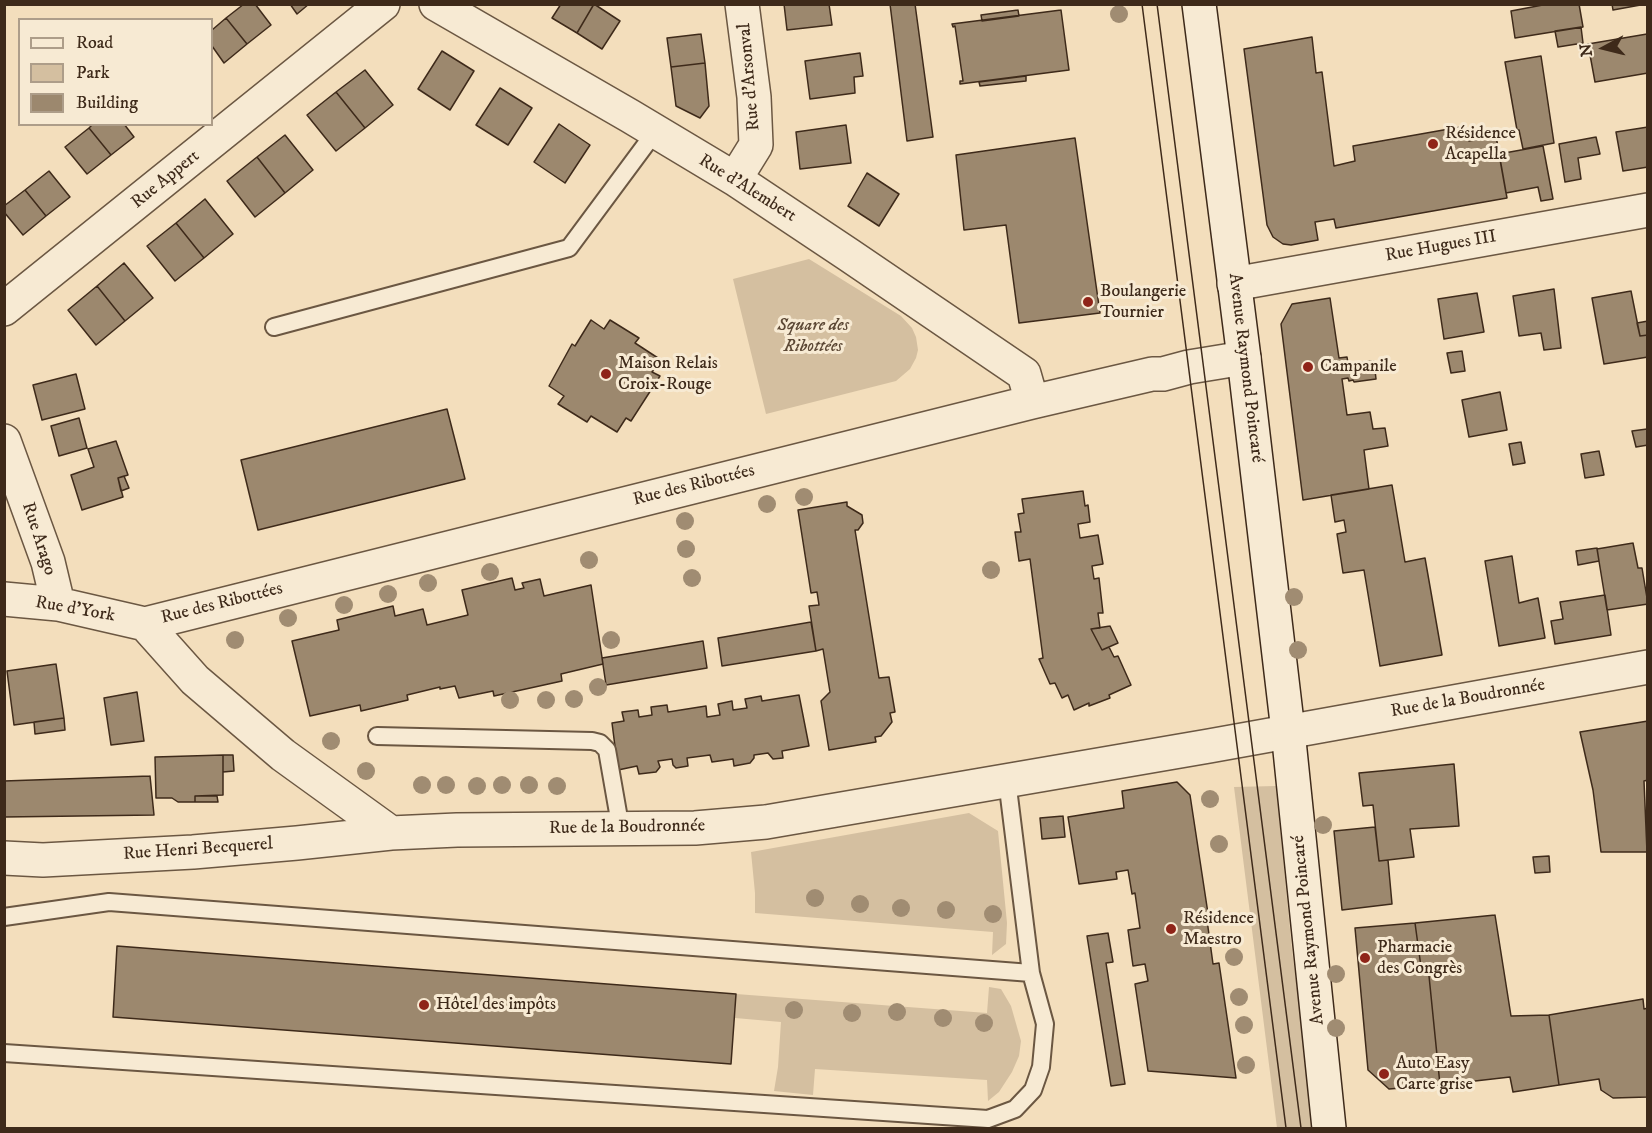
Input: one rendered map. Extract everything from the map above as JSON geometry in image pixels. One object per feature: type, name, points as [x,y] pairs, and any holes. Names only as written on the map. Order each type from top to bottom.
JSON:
[{"type":"street","name":"Rue Appert","points":[[4,309],[383,4]]},
{"type":"street","name":"Rue d'Alembert","points":[[436,4],[735,179],[1024,375],[1032,402]]},
{"type":"street","name":"Rue d'Arsonval","points":[[735,179],[756,145],[754,97],[742,4]]},
{"type":"street","name":"Avenue Raymond Poincaré","points":[[1199,4],[1288,731],[1329,1128]]},
{"type":"street","name":"Rue Hugues III","points":[[1234,285],[1647,210]]},
{"type":"street","name":"Rue des Ribottées","points":[[145,624],[1032,402],[1152,374],[1163,374],[1189,367],[1244,358]]},
{"type":"street","name":"Rue Arago","points":[[4,441],[48,562],[58,604]]},
{"type":"street","name":"Rue d'York","points":[[4,599],[58,604],[145,624]]},
{"type":"street","points":[[145,624],[195,680],[283,755],[391,832]]},
{"type":"street","name":"Rue de la Boudronnée","points":[[391,832],[621,830],[695,828],[766,822],[1180,751],[1647,667]]},
{"type":"street","name":"Rue Henri Becquerel","points":[[4,858],[43,860],[193,852],[391,832]]},
{"type":"lane","points":[[274,327],[569,248],[655,132]]},
{"type":"lane","points":[[377,736],[600,743],[607,750],[621,830]]},
{"type":"lane","points":[[4,1053],[988,1119],[1015,1109],[1033,1090],[1041,1067],[1046,1024],[1031,973],[1007,780]]},
{"type":"lane","points":[[4,917],[109,902],[1031,973]]},
{"type":"green space","name":"Square des Ribottées","points":[[809,259],[901,316],[912,328],[916,337],[918,350],[916,358],[910,369],[896,381],[766,414],[733,279]]},
{"type":"green space","points":[[1276,786],[1292,950],[1315,1128],[1277,1128],[1234,787]]},
{"type":"green space","points":[[969,813],[998,831],[1007,923],[1006,944],[992,955],[993,932],[755,913],[751,852]]},
{"type":"green space","points":[[989,987],[1001,989],[1011,1006],[1021,1041],[1019,1056],[1012,1072],[999,1092],[988,1101],[987,1080],[815,1069],[813,1095],[774,1091],[781,1022],[735,1018],[736,994],[987,1013]]},
{"type":"building","points":[[244,4],[255,4],[271,25],[247,44],[226,18]]},
{"type":"building","points":[[290,4],[309,4],[297,14]]},
{"type":"building","points":[[561,4],[594,4],[577,33],[552,18]]},
{"type":"building","points":[[594,4],[620,21],[602,49],[577,33]]},
{"type":"building","points":[[784,4],[829,4],[832,25],[787,30]]},
{"type":"building","points":[[890,4],[915,4],[933,137],[907,141]]},
{"type":"building","points":[[1548,4],[1579,4],[1583,27],[1515,38],[1511,11]]},
{"type":"building","points":[[1612,4],[1646,4],[1613,10]]},
{"type":"building","points":[[1018,10],[1019,16],[982,21],[981,15]]},
{"type":"building","points":[[1061,10],[1069,70],[960,84],[960,81],[963,81],[955,26],[953,27],[952,24]]},
{"type":"building","points":[[226,18],[247,44],[224,63],[213,47],[213,29]]},
{"type":"building","points":[[1581,27],[1583,43],[1558,47],[1555,31]]},
{"type":"building","points":[[701,34],[705,63],[671,67],[667,38]]},
{"type":"building","points":[[1647,34],[1648,73],[1595,82],[1588,44]]},
{"type":"building","name":"Résidence Acapella","points":[[1312,37],[1316,73],[1322,72],[1334,166],[1355,161],[1353,146],[1466,126],[1469,141],[1496,136],[1507,198],[1336,228],[1334,219],[1315,222],[1318,240],[1291,245],[1283,244],[1273,237],[1267,225],[1244,49]]},
{"type":"building","points":[[442,51],[474,71],[450,110],[418,89]]},
{"type":"building","points":[[860,53],[863,76],[854,77],[855,93],[810,99],[805,61]]},
{"type":"building","points":[[1541,56],[1554,143],[1523,149],[1519,130],[1517,130],[1505,62]]},
{"type":"building","points":[[705,63],[709,106],[700,118],[676,106],[671,67]]},
{"type":"building","points":[[365,70],[393,105],[365,128],[336,92]]},
{"type":"building","points":[[1026,76],[1026,81],[980,86],[979,82]]},
{"type":"building","points":[[500,88],[532,108],[508,145],[476,125]]},
{"type":"building","points":[[336,92],[365,128],[336,151],[307,115]]},
{"type":"building","points":[[559,124],[590,145],[565,183],[534,162]]},
{"type":"building","points":[[846,125],[851,163],[800,169],[796,132]]},
{"type":"building","points":[[91,126],[126,126],[134,137],[111,155],[89,128]]},
{"type":"building","points":[[1648,127],[1648,167],[1623,171],[1616,132]]},
{"type":"building","points":[[89,128],[111,155],[87,174],[65,147]]},
{"type":"building","points":[[285,135],[313,170],[285,193],[257,157]]},
{"type":"building","points":[[1596,137],[1600,154],[1578,158],[1581,179],[1565,182],[1559,144]]},
{"type":"building","points":[[1075,138],[1100,313],[1019,323],[1006,225],[964,230],[956,155]]},
{"type":"building","points":[[1543,146],[1553,199],[1541,201],[1538,187],[1506,193],[1499,154]]},
{"type":"building","points":[[257,157],[285,193],[255,217],[227,181]]},
{"type":"building","points":[[49,171],[70,197],[46,216],[25,190]]},
{"type":"building","points":[[867,173],[899,194],[879,226],[848,206]]},
{"type":"building","points":[[25,190],[46,216],[23,235],[4,212],[4,206]]},
{"type":"building","points":[[205,199],[233,234],[204,258],[176,223]]},
{"type":"building","points":[[176,223],[204,258],[175,281],[147,246]]},
{"type":"building","points":[[124,263],[153,298],[125,321],[97,286]]},
{"type":"building","points":[[97,286],[125,321],[96,345],[68,310]]},
{"type":"building","points":[[1554,289],[1561,348],[1544,350],[1541,333],[1519,336],[1513,296]]},
{"type":"building","points":[[1631,291],[1640,336],[1648,335],[1648,357],[1604,364],[1592,298]]},
{"type":"building","points":[[1477,293],[1484,332],[1444,339],[1438,299]]},
{"type":"building","points":[[1330,298],[1339,358],[1347,357],[1348,363],[1374,361],[1376,379],[1354,382],[1349,381],[1348,378],[1342,379],[1347,415],[1370,412],[1373,429],[1385,428],[1388,446],[1364,450],[1369,489],[1303,500],[1281,324],[1292,304]]},
{"type":"building","name":"Maison Relais Croix-Rouge","points":[[591,320],[604,329],[610,320],[639,338],[635,343],[661,360],[652,372],[660,376],[631,421],[626,418],[617,432],[591,416],[587,422],[558,404],[564,396],[549,386],[572,344],[575,346]]},
{"type":"building","points":[[1648,321],[1648,335],[1640,336],[1637,323]]},
{"type":"building","points":[[1462,351],[1465,371],[1451,373],[1447,353]]},
{"type":"building","points":[[76,374],[85,409],[42,420],[33,385]]},
{"type":"building","points":[[1500,392],[1507,430],[1469,437],[1462,400]]},
{"type":"building","points":[[447,409],[465,479],[258,530],[241,460]]},
{"type":"building","points":[[79,418],[87,448],[59,456],[51,426]]},
{"type":"building","points":[[1647,429],[1648,445],[1636,447],[1632,431]]},
{"type":"building","points":[[116,441],[128,475],[118,478],[123,497],[82,510],[71,475],[94,467],[88,449]]},
{"type":"building","points":[[1521,442],[1525,463],[1513,465],[1509,444]]},
{"type":"building","points":[[1599,451],[1604,475],[1585,478],[1581,454]]},
{"type":"building","points":[[124,476],[129,488],[121,491],[118,478]]},
{"type":"building","points":[[1392,485],[1405,562],[1425,558],[1442,655],[1380,666],[1364,570],[1343,573],[1337,534],[1346,532],[1344,520],[1335,522],[1331,495]]},
{"type":"building","points":[[1083,491],[1090,522],[1078,524],[1080,538],[1098,535],[1103,564],[1092,566],[1094,579],[1099,578],[1103,613],[1098,613],[1100,628],[1091,629],[1102,650],[1109,647],[1114,657],[1118,656],[1131,685],[1109,695],[1110,698],[1089,706],[1089,703],[1074,710],[1068,695],[1062,698],[1055,683],[1050,684],[1039,659],[1043,658],[1030,559],[1019,561],[1015,532],[1021,532],[1018,514],[1024,513],[1022,499]]},
{"type":"building","points":[[847,502],[847,506],[862,515],[863,523],[858,530],[855,530],[879,678],[889,677],[895,712],[890,713],[892,722],[881,736],[875,737],[876,742],[829,750],[821,701],[830,692],[823,649],[816,651],[809,606],[819,605],[817,592],[811,593],[798,510]]},
{"type":"building","points":[[1633,543],[1638,568],[1642,568],[1648,604],[1607,610],[1597,549]]},
{"type":"building","points":[[1597,548],[1599,561],[1578,565],[1576,551]]},
{"type":"building","points":[[1512,556],[1519,603],[1538,598],[1545,638],[1499,646],[1485,561]]},
{"type":"building","points":[[512,578],[515,590],[524,588],[522,583],[540,579],[544,596],[591,585],[603,664],[561,674],[562,681],[494,696],[493,691],[459,698],[455,686],[440,689],[440,687],[407,695],[408,700],[361,711],[360,705],[310,716],[292,641],[339,630],[337,620],[393,606],[395,616],[423,609],[427,625],[468,615],[462,590]]},
{"type":"building","points":[[1605,595],[1611,635],[1555,644],[1551,621],[1563,619],[1560,602]]},
{"type":"building","points":[[811,622],[816,651],[722,666],[718,638]]},
{"type":"building","points":[[1110,626],[1118,643],[1102,650],[1091,629]]},
{"type":"building","points":[[703,641],[707,668],[606,685],[602,658]]},
{"type":"building","points":[[56,664],[64,718],[14,725],[7,671]]},
{"type":"building","points":[[137,692],[144,741],[111,745],[104,698]]},
{"type":"building","points":[[799,695],[809,746],[782,751],[783,758],[773,759],[768,753],[754,755],[750,763],[734,766],[733,759],[712,762],[710,755],[687,758],[688,766],[676,768],[672,759],[658,761],[660,767],[656,772],[639,774],[637,766],[618,770],[612,723],[624,721],[622,712],[638,710],[639,717],[652,715],[651,707],[667,705],[668,712],[706,706],[707,717],[720,715],[718,704],[732,701],[733,710],[747,708],[745,699],[761,696],[762,701]]},
{"type":"building","points":[[64,718],[65,730],[35,734],[34,722]]},
{"type":"building","points":[[1648,721],[1648,780],[1644,781],[1647,852],[1601,852],[1593,790],[1580,732]]},
{"type":"building","points":[[223,755],[223,795],[195,796],[195,802],[156,798],[155,757]]},
{"type":"building","points":[[223,755],[233,755],[234,771],[223,772]]},
{"type":"building","points":[[1454,764],[1459,826],[1410,829],[1414,857],[1379,861],[1373,805],[1363,806],[1359,773]]},
{"type":"building","points":[[150,776],[154,815],[4,817],[4,781]]},
{"type":"building","name":"Résidence Maestro","points":[[1177,782],[1190,795],[1209,920],[1207,920],[1213,964],[1219,963],[1236,1078],[1148,1071],[1135,984],[1148,981],[1145,964],[1133,966],[1128,930],[1140,928],[1135,893],[1132,894],[1128,870],[1116,872],[1117,879],[1079,884],[1068,817],[1124,808],[1122,791]]},
{"type":"building","points":[[195,796],[217,796],[218,802],[195,802]]},
{"type":"building","points":[[1063,816],[1065,837],[1042,839],[1040,818]]},
{"type":"building","points":[[1375,827],[1379,861],[1388,860],[1392,904],[1342,910],[1334,831]]},
{"type":"building","points":[[1549,856],[1550,872],[1535,873],[1533,857]]},
{"type":"building","points":[[1495,915],[1511,1016],[1549,1015],[1559,1085],[1513,1092],[1510,1077],[1440,1085],[1428,966],[1421,967],[1415,923]]},
{"type":"building","points":[[1415,923],[1421,967],[1428,966],[1440,1085],[1389,1089],[1368,1070],[1355,928]]},
{"type":"building","points":[[1108,933],[1113,962],[1106,963],[1125,1084],[1111,1086],[1087,936]]},
{"type":"building","name":"Hôtel des impôts","points":[[117,946],[736,994],[731,1064],[113,1017]]},
{"type":"building","points":[[1643,999],[1644,1009],[1648,1008],[1648,1097],[1613,1098],[1601,1090],[1599,1079],[1559,1085],[1549,1015]]},
{"type":"tram line","points":[[1142,4],[1286,1128]]},
{"type":"tram line","points":[[1157,4],[1301,1128]]},
{"type":"place","name":"Résidence Acapella","points":[[1433,144]]},
{"type":"place","name":"Boulangerie Tournier","points":[[1088,302]]},
{"type":"place","name":"Campanile","points":[[1308,367]]},
{"type":"place","name":"Maison Relais Croix-Rouge","points":[[606,374]]},
{"type":"place","name":"Résidence Maestro","points":[[1171,929]]},
{"type":"place","name":"Pharmacie des Congrès","points":[[1365,958]]},
{"type":"place","name":"Hôtel des impôts","points":[[424,1005]]},
{"type":"place","name":"Auto Easy Carte grise","points":[[1384,1074]]}]
